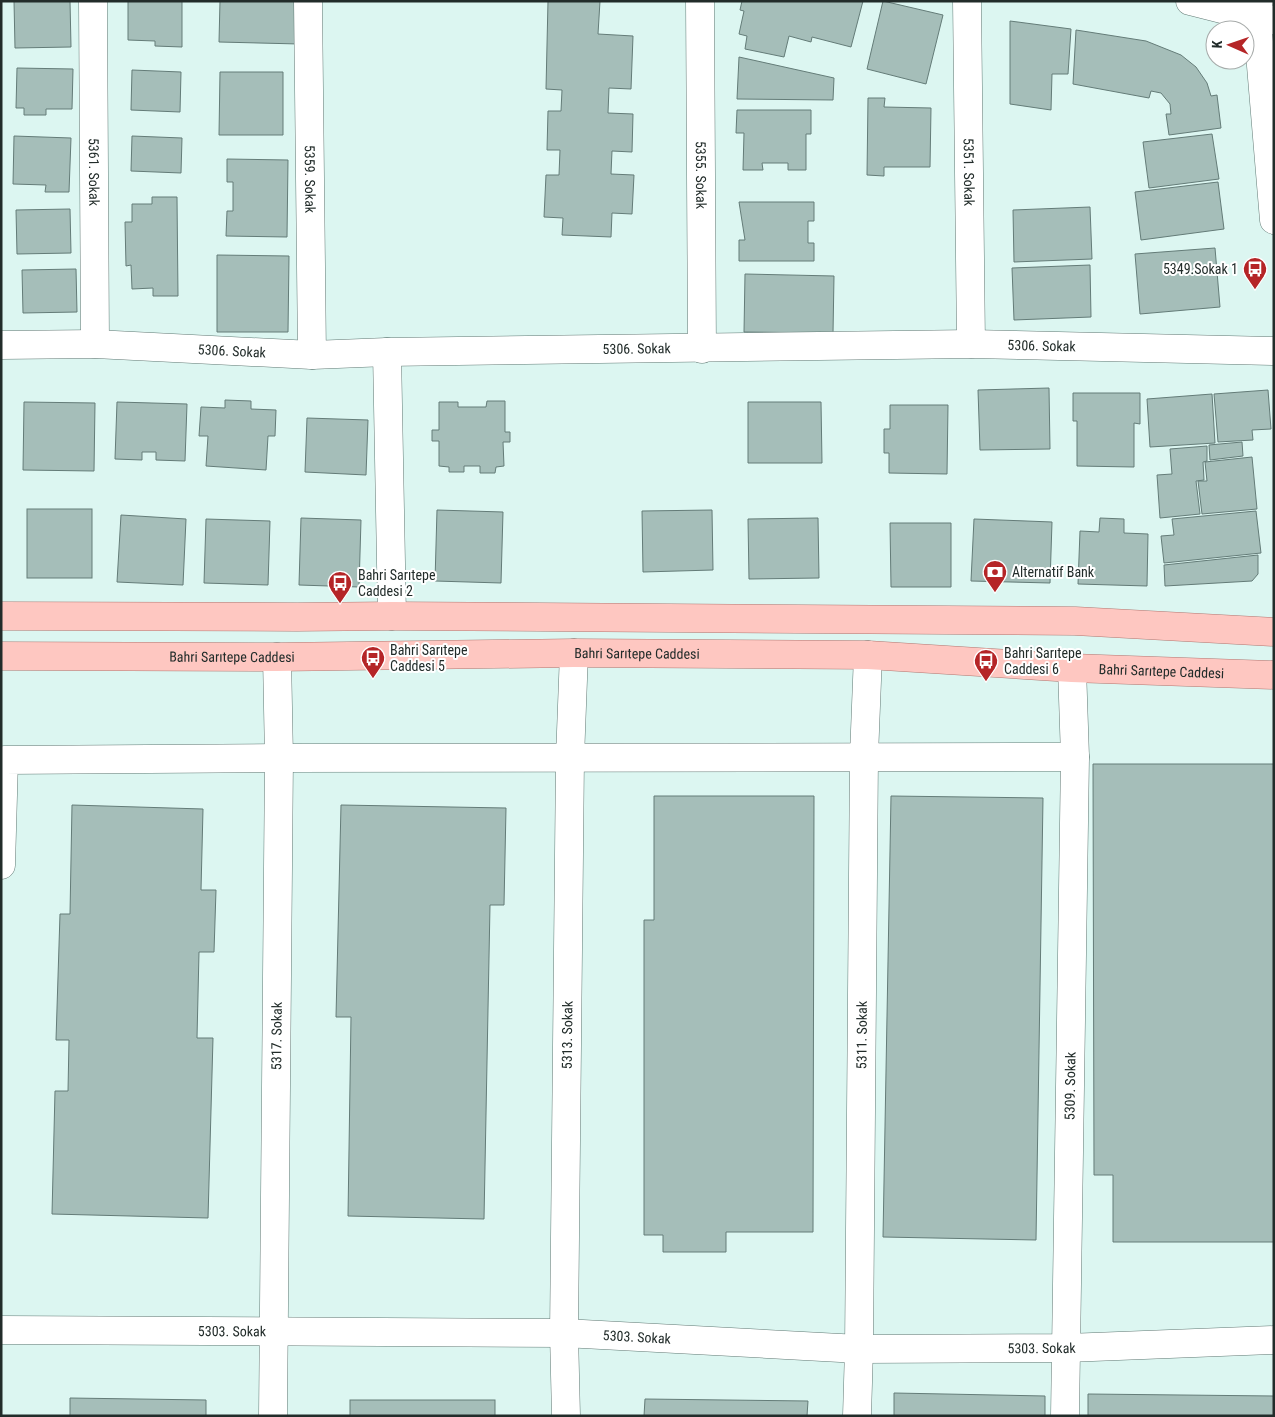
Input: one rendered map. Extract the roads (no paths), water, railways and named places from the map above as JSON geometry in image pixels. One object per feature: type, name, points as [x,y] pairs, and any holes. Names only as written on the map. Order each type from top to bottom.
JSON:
[{"type":"main road","name":"Bahri Sarıtepe Caddesi","points":[[1,616],[392,616],[1075,621],[1274,632],[1269,646],[1269,661],[1274,674],[1072,668],[868,654],[574,653],[1,656]]},
{"type":"street","name":"5361. Sokak","points":[[93,1],[95,344]]},
{"type":"street","name":"5359. Sokak","points":[[308,1],[312,356]]},
{"type":"street","name":"5355. Sokak","points":[[700,1],[702,349]]},
{"type":"street","name":"5351. Sokak","points":[[967,1],[971,344]]},
{"type":"street","points":[[1190,1],[1263,13],[1274,220]]},
{"type":"street","name":"5306. Sokak","points":[[1,345],[95,344],[312,356],[387,352],[971,344],[1274,351]]},
{"type":"street","points":[[387,352],[392,616]]},
{"type":"street","name":"5313. Sokak","points":[[566,1416],[564,1333],[570,758],[574,653]]},
{"type":"street","name":"5311. Sokak","points":[[857,1416],[864,756],[868,654]]},
{"type":"street","name":"5317. Sokak","points":[[273,1416],[279,758],[277,656]]},
{"type":"street","name":"5309. Sokak","points":[[1065,1416],[1075,757],[1072,668]]},
{"type":"street","points":[[1,865],[4,760],[864,756],[1075,757]]},
{"type":"street","name":"5303. Sokak","points":[[1,1330],[564,1333],[859,1349],[1067,1348],[1274,1340]]},
{"type":"place","name":"5349.Sokak 1","points":[[1255,290]]},
{"type":"place","name":"Alternatif Bank","points":[[995,593]]},
{"type":"place","name":"Bahri Sarıtepe Caddesi 2","points":[[340,604]]},
{"type":"place","name":"Bahri Sarıtepe Caddesi 5","points":[[373,679]]},
{"type":"place","name":"Bahri Sarıtepe Caddesi 6","points":[[986,682]]}]
